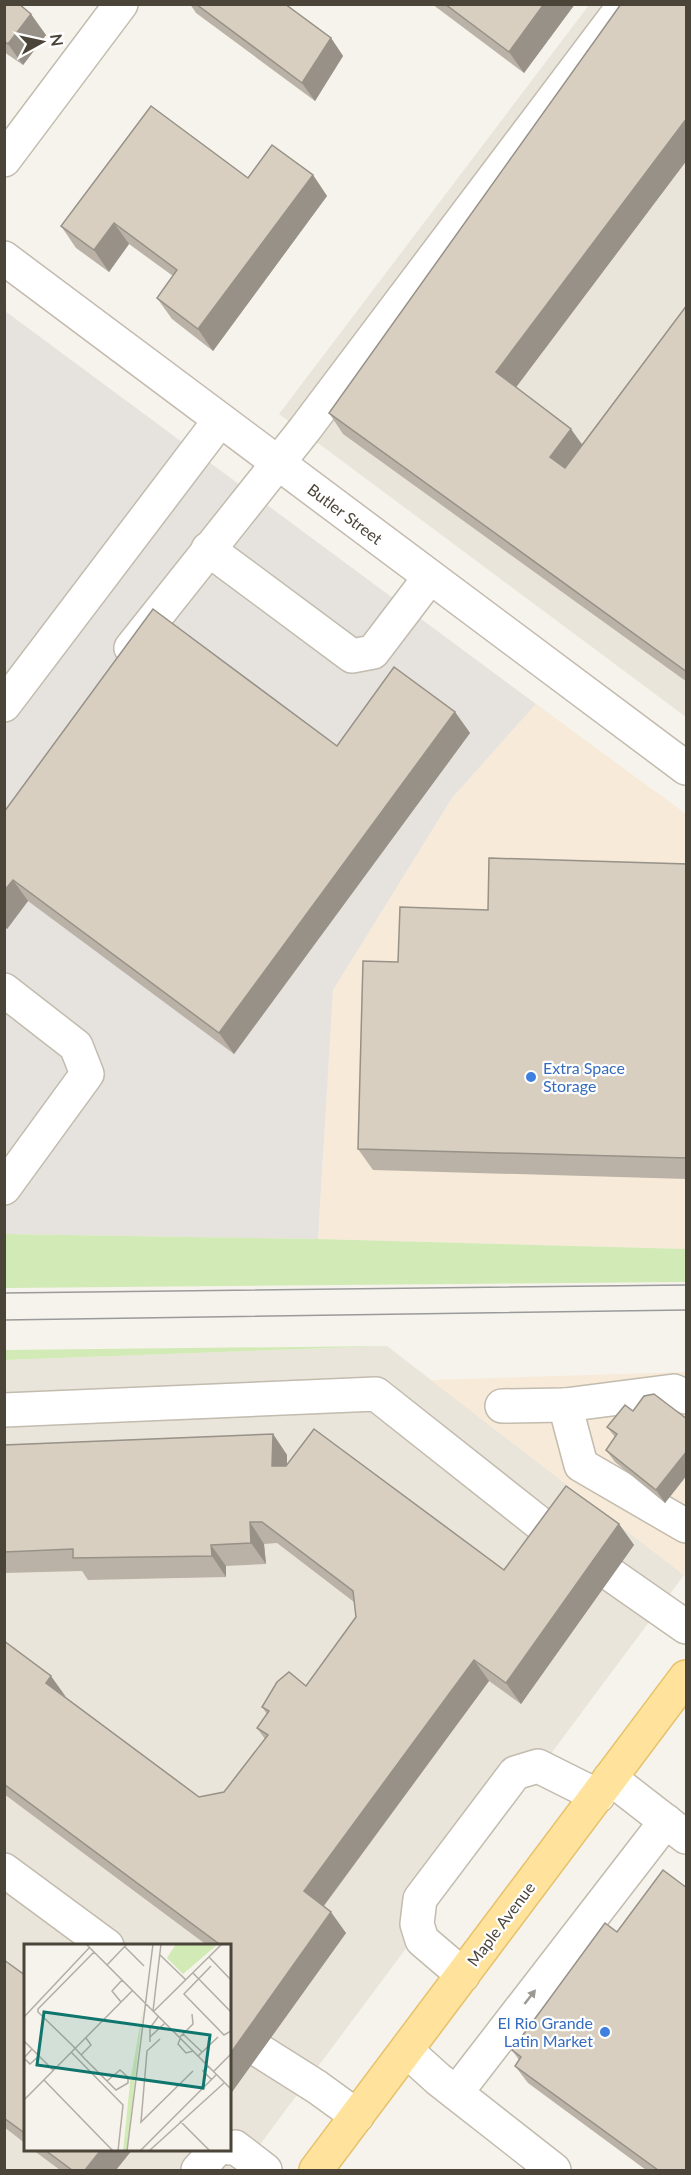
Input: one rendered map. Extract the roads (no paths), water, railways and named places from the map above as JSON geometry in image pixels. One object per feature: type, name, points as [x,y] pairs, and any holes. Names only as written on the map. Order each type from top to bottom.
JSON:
[{"type":"main road","name":"Maple Avenue","points":[[316,2170],[687,1677]]},
{"type":"street","points":[[111,674],[305,429],[625,4]]},
{"type":"street","points":[[4,160],[115,7]]},
{"type":"street","name":"Butler Street","points":[[4,258],[687,768]]},
{"type":"street","points":[[4,705],[220,420]]},
{"type":"street","points":[[208,549],[352,656],[374,652],[430,577]]},
{"type":"street","points":[[4,990],[76,1046],[87,1074],[4,1188]]},
{"type":"street","points":[[502,1406],[565,1405],[674,1391],[687,1397]]},
{"type":"street","points":[[4,1410],[376,1394],[558,1538]]},
{"type":"street","points":[[565,1405],[581,1465],[687,1526]]},
{"type":"street","points":[[613,1576],[687,1627]]},
{"type":"street","points":[[456,2093],[676,1829],[604,1787],[538,1766],[515,1773],[420,1899],[417,1924],[422,1940],[463,1975]]},
{"type":"street","points":[[4,1870],[104,1944]]},
{"type":"street","points":[[407,2051],[456,2093],[554,2170]]},
{"type":"street","points":[[260,2052],[290,2069],[357,2116]]},
{"type":"street","points":[[231,2148],[235,2147],[265,2170]]},
{"type":"street","points":[[198,2170],[215,2151]]},
{"type":"tram line","points":[[4,1293],[686,1285]]},
{"type":"tram line","points":[[4,1320],[686,1310]]},
{"type":"place","name":"Extra Space Storage","points":[[531,1077]]},
{"type":"place","name":"El Rio Grande Latin Market","points":[[605,2032]]}]
